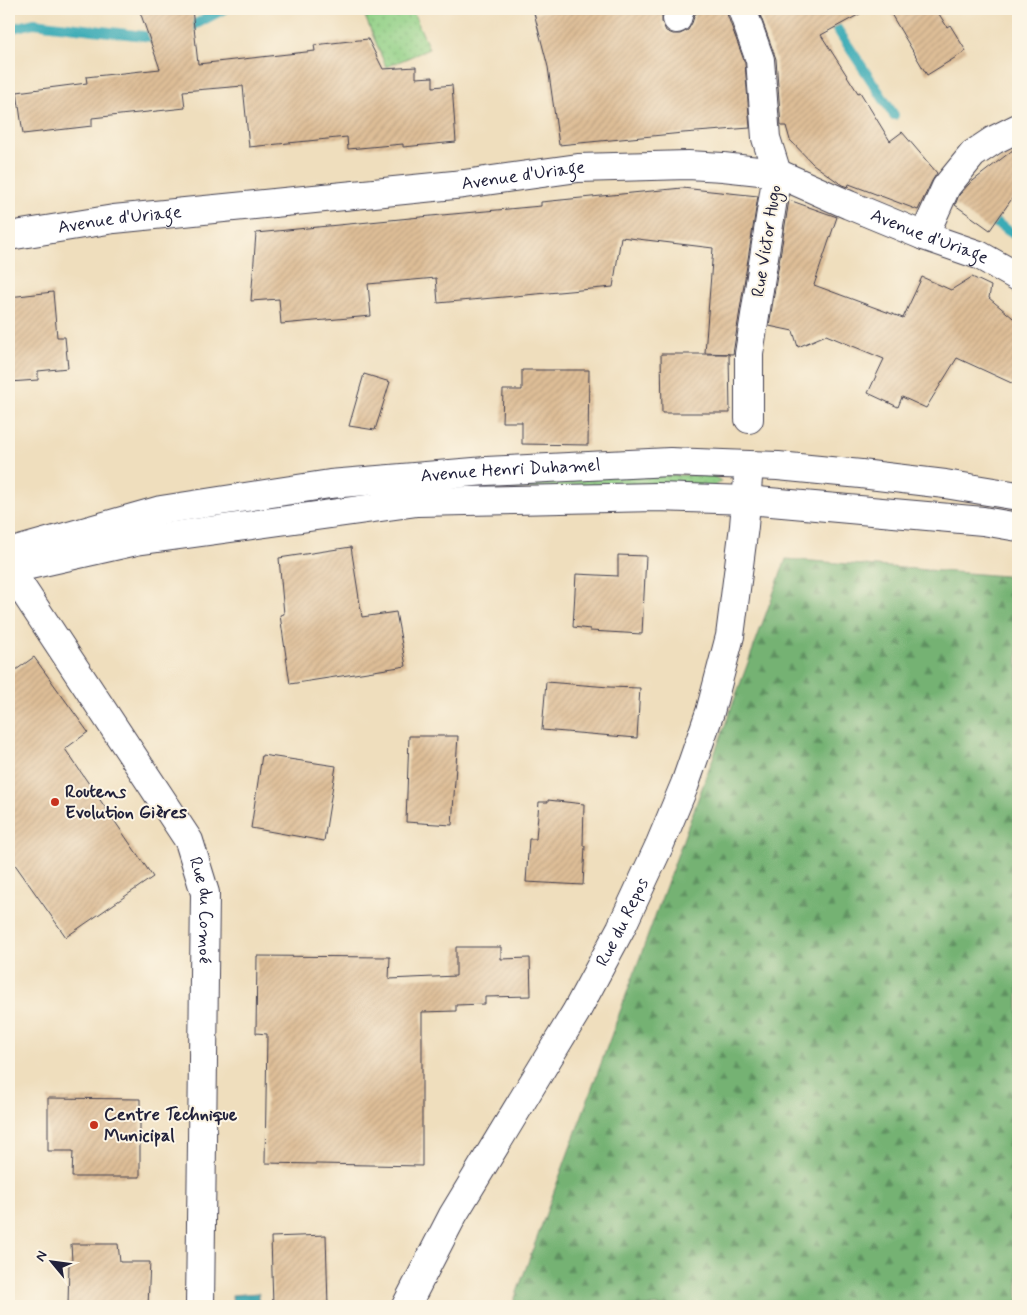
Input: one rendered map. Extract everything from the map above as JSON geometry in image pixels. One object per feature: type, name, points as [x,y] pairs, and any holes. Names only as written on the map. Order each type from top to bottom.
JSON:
[{"type":"street","name":"Rue Victor Hugo","points":[[742,9],[760,60],[766,138],[777,173],[750,354],[750,419]]},
{"type":"street","points":[[924,236],[946,187],[973,154],[994,140],[1018,128]]},
{"type":"street","name":"Avenue d'Uriage","points":[[9,236],[114,219],[464,184],[578,168],[688,165],[777,173],[924,236],[979,255],[1018,277]]},
{"type":"street","name":"Avenue Henri Duhamel","points":[[9,564],[161,510],[330,484],[486,471],[670,462],[778,466],[945,484],[1018,496]]},
{"type":"street","name":"Rue du Repos","points":[[406,1306],[453,1215],[580,1004],[622,928],[685,784],[710,712],[730,636],[747,500],[749,466]]},
{"type":"street","name":"Avenue Henri Duhamel","points":[[9,564],[136,541],[417,502],[657,497],[747,500],[983,521],[1018,527]]},
{"type":"street","name":"Rue du Comoé","points":[[9,564],[188,841],[205,893],[200,1306]]},
{"type":"green space","points":[[362,9],[412,9],[429,49],[386,67]]},
{"type":"green space","points":[[712,475],[721,481],[714,487],[454,490],[451,482],[509,476]]},
{"type":"green space","points":[[786,559],[1018,577],[1018,1306],[512,1306]]},
{"type":"water","points":[[259,1293],[259,1306],[233,1306],[232,1295]]},
{"type":"building","points":[[139,9],[192,9],[198,64],[315,51],[314,45],[368,39],[383,69],[416,67],[416,78],[433,77],[433,87],[452,85],[456,142],[403,147],[403,144],[348,149],[347,137],[249,147],[243,86],[183,91],[185,108],[92,118],[92,126],[23,134],[17,92],[87,83],[86,77],[160,69]]},
{"type":"building","points":[[563,9],[662,9],[662,22],[666,31],[680,34],[688,30],[695,14],[704,9],[727,9],[727,14],[745,63],[750,128],[559,145],[548,67],[534,13]]},
{"type":"building","points":[[758,9],[869,9],[821,35],[858,93],[860,92],[890,141],[902,132],[937,173],[918,210],[849,184],[848,187],[842,185],[813,164],[790,140],[786,126],[781,126],[776,59]]},
{"type":"building","points":[[888,9],[936,9],[947,27],[950,25],[966,51],[927,75]]},
{"type":"building","points":[[1018,146],[1018,190],[990,230],[955,205],[959,195],[969,184]]},
{"type":"building","points":[[682,188],[758,196],[733,354],[705,353],[713,248],[621,237],[613,287],[438,303],[436,278],[368,284],[371,316],[281,324],[279,299],[251,301],[256,233],[541,206],[541,202]]},
{"type":"building","points":[[789,200],[837,217],[814,285],[903,318],[922,277],[951,290],[972,277],[991,286],[989,298],[1018,322],[1018,386],[957,358],[926,408],[902,397],[898,407],[868,393],[884,359],[826,335],[798,347],[793,331],[769,326]]},
{"type":"building","points":[[53,292],[57,337],[65,337],[68,368],[38,371],[38,380],[9,382],[9,297]]},
{"type":"building","points":[[661,354],[729,354],[730,413],[662,413]]},
{"type":"building","points":[[522,370],[589,370],[588,445],[522,444],[522,422],[502,422],[503,390],[522,390]]},
{"type":"building","points":[[364,374],[390,382],[375,430],[349,426]]},
{"type":"building","points":[[351,547],[362,617],[396,612],[406,666],[290,684],[280,615],[284,614],[279,558]]},
{"type":"building","points":[[618,555],[646,556],[642,634],[590,631],[590,629],[573,627],[576,574],[618,576]]},
{"type":"building","name":"Routens Evolution Gières","points":[[34,657],[88,732],[65,749],[153,877],[66,937],[9,856],[9,675]]},
{"type":"building","points":[[546,682],[640,688],[637,738],[542,730]]},
{"type":"building","points":[[409,736],[458,736],[452,825],[406,822]]},
{"type":"building","points":[[262,755],[336,766],[324,841],[251,828]]},
{"type":"building","points":[[548,800],[584,804],[583,846],[585,846],[583,885],[526,882],[529,839],[536,839],[539,802],[548,802]]},
{"type":"building","points":[[456,947],[501,947],[501,959],[530,958],[531,996],[485,997],[485,1004],[456,1005],[456,1011],[422,1012],[422,1166],[265,1163],[267,1034],[256,1033],[257,956],[390,957],[389,979],[456,976]]},
{"type":"building","name":"Centre Technique Municipal","points":[[48,1098],[140,1099],[140,1177],[72,1177],[73,1151],[48,1151]]},
{"type":"building","points":[[326,1235],[328,1306],[273,1306],[271,1237]]},
{"type":"building","points":[[71,1244],[118,1244],[120,1262],[150,1262],[148,1306],[68,1306],[69,1262],[72,1261]]},
{"type":"waterway","points":[[183,31],[224,9]]},
{"type":"waterway","points":[[824,9],[894,115]]},
{"type":"waterway","points":[[9,29],[34,23],[161,38]]},
{"type":"waterway","points":[[995,222],[1018,237]]},
{"type":"place","name":"Routens Evolution Gières","points":[[55,802]]},
{"type":"place","name":"Centre Technique Municipal","points":[[94,1125]]}]
